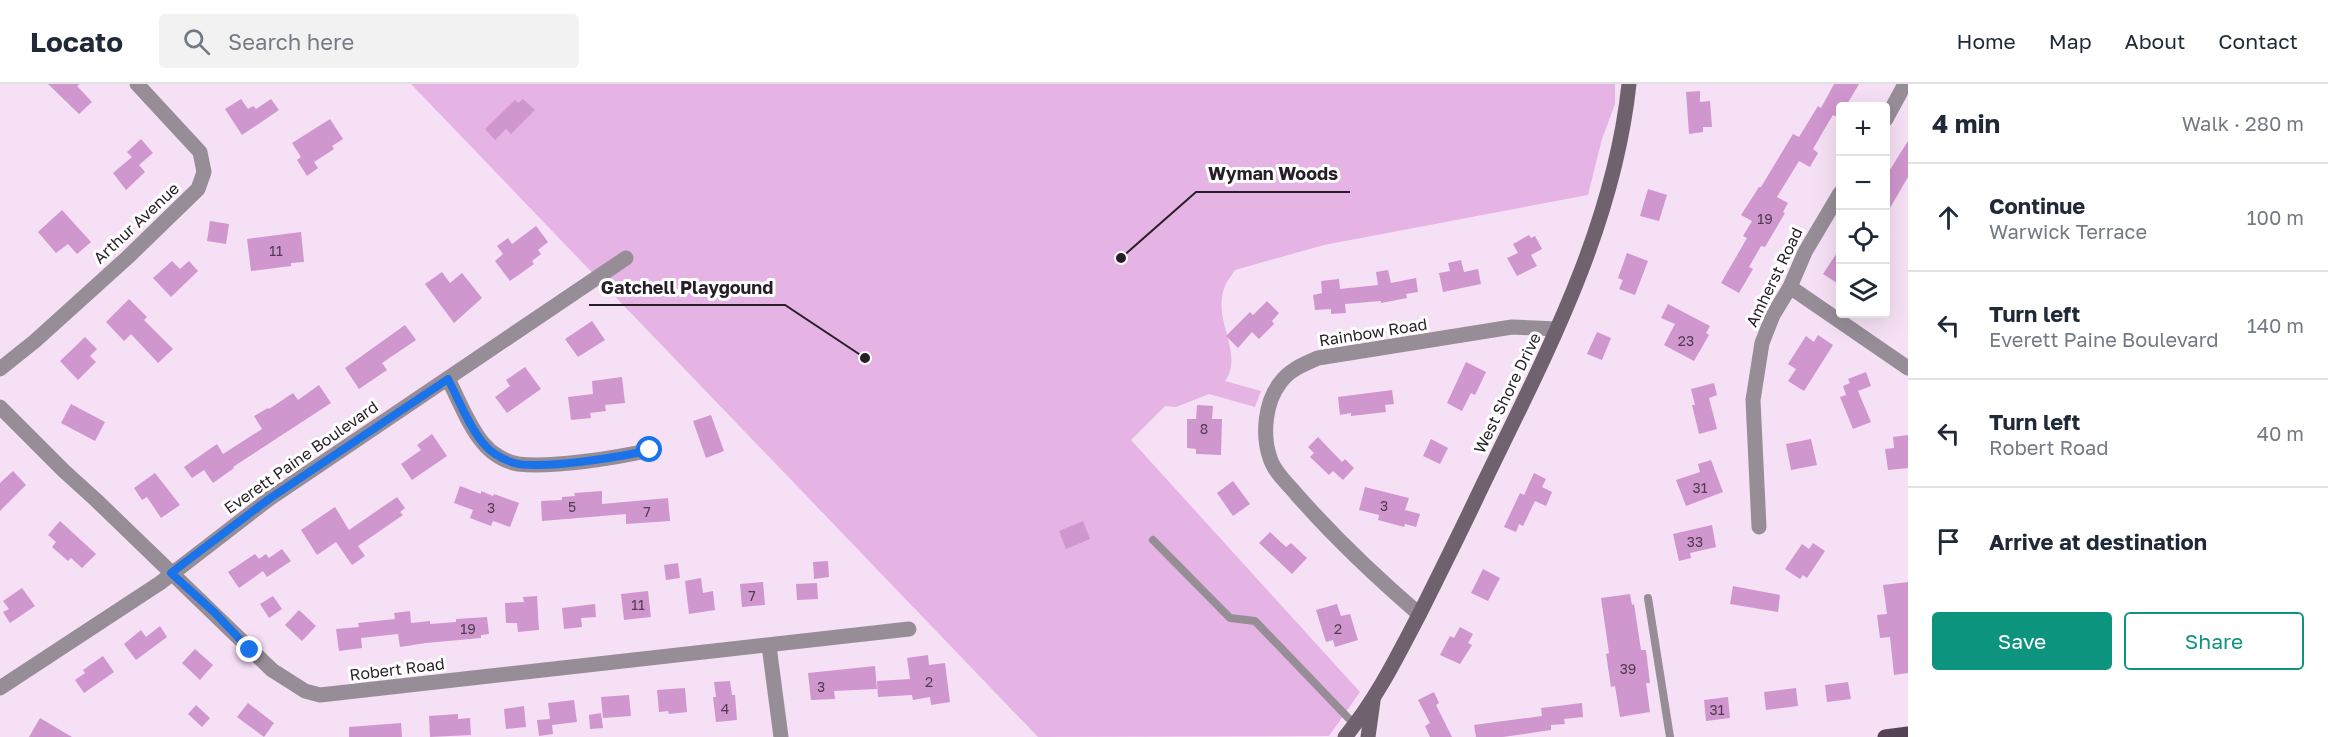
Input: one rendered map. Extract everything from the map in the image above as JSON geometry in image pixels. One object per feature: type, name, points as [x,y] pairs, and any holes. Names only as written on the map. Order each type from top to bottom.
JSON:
[{"type":"main road","name":"West Shore Drive","points":[[1354,733],[1419,614],[1557,329],[1586,263],[1603,211],[1620,144],[1629,84]]},
{"type":"main road","points":[[1368,737],[1373,701]]},
{"type":"main road","points":[[1885,737],[1908,734]]},
{"type":"street","name":"Arthur Avenue","points":[[0,369],[35,341],[128,257],[198,189],[204,172],[200,152],[137,84]]},
{"type":"street","points":[[1890,112],[1905,84]]},
{"type":"street","name":"Amherst Road","points":[[1760,527],[1753,400],[1762,343],[1773,315],[1836,200]]},
{"type":"street","name":"Everett Paine Boulevard","points":[[0,688],[88,632],[269,499],[626,258]]},
{"type":"street","points":[[1790,287],[1908,368]]},
{"type":"street","name":"Rainbow Road","points":[[1419,614],[1380,581],[1328,530],[1281,476],[1270,459],[1266,434],[1271,399],[1280,382],[1292,371],[1318,358],[1512,327],[1557,329]]},
{"type":"street","points":[[448,379],[483,444],[500,458],[516,464],[536,465],[580,461],[650,450]]},
{"type":"street","name":"Robert Road","points":[[0,407],[272,670],[305,691],[320,695],[909,629]]},
{"type":"street","points":[[769,646],[781,737]]},
{"type":"lane","points":[[1153,540],[1230,618],[1255,621],[1354,733]]},
{"type":"lane","points":[[1648,598],[1670,737]]},
{"type":"shaded area","points":[[411,84],[1615,84],[1615,104],[1602,139],[1588,195],[1324,245],[1235,270],[1226,284],[1222,299],[1231,360],[1230,371],[1225,381],[1261,391],[1255,407],[1209,394],[1176,407],[1165,406],[1131,440],[1360,692],[1329,736],[1038,737]]},
{"type":"building","points":[[48,84],[80,84],[77,86],[92,102],[79,114]]},
{"type":"building","points":[[1834,84],[1859,84],[1848,102],[1836,102],[1836,117],[1833,115],[1813,149],[1818,153],[1810,167],[1799,161],[1777,197],[1788,203],[1783,212],[1785,213],[1765,247],[1761,246],[1749,267],[1753,269],[1739,293],[1721,283],[1747,238],[1743,236],[1752,221],[1741,215],[1793,134],[1799,137],[1818,106],[1821,108]]},
{"type":"building","points":[[1700,91],[1700,102],[1710,101],[1712,127],[1703,127],[1703,132],[1689,134],[1686,92]]},
{"type":"building","points":[[241,99],[248,109],[253,106],[256,109],[271,99],[279,110],[242,135],[225,109]]},
{"type":"building","points":[[523,99],[535,110],[511,134],[506,129],[495,140],[485,129],[515,100],[518,103]]},
{"type":"building","points":[[330,119],[343,139],[332,146],[334,149],[314,162],[318,168],[307,176],[297,160],[301,157],[292,143]]},
{"type":"building","points":[[141,139],[153,153],[139,165],[145,172],[126,190],[113,173],[132,157],[127,152]]},
{"type":"building","points":[[1908,141],[1908,177],[1890,208],[1890,170]]},
{"type":"building","points":[[1648,189],[1667,195],[1659,221],[1640,216]]},
{"type":"building","points":[[62,210],[91,242],[77,254],[68,244],[56,253],[38,232]]},
{"type":"building","points":[[210,221],[229,224],[226,244],[207,241]]},
{"type":"building","points":[[536,226],[548,242],[538,250],[541,254],[532,261],[534,264],[510,281],[495,261],[503,254],[497,246],[508,238],[512,244]]},
{"type":"building","points":[[301,232],[304,262],[251,271],[247,239]]},
{"type":"building","points":[[1529,235],[1531,238],[1535,236],[1542,249],[1531,255],[1537,266],[1517,276],[1507,258],[1518,253],[1513,244]]},
{"type":"building","points":[[1627,253],[1648,261],[1635,295],[1619,289],[1623,280],[1618,278]]},
{"type":"building","points":[[1836,254],[1836,282],[1823,274]]},
{"type":"building","points":[[1461,260],[1464,272],[1478,269],[1481,284],[1443,292],[1439,273],[1450,271],[1448,263]]},
{"type":"building","points":[[172,261],[180,269],[189,261],[198,271],[171,297],[153,278]]},
{"type":"building","points":[[1388,270],[1391,283],[1416,278],[1418,292],[1406,294],[1407,298],[1381,303],[1381,301],[1345,304],[1346,313],[1331,314],[1331,309],[1315,310],[1313,295],[1322,293],[1321,281],[1339,279],[1340,289],[1378,285],[1376,272]]},
{"type":"building","points":[[442,272],[450,283],[462,273],[482,298],[454,323],[425,284]]},
{"type":"building","points":[[129,299],[147,317],[144,320],[173,349],[158,363],[131,334],[124,341],[106,322]]},
{"type":"building","points":[[1267,301],[1279,313],[1272,321],[1274,324],[1259,339],[1252,332],[1238,348],[1226,336],[1250,312],[1253,315]]},
{"type":"building","points":[[1668,304],[1710,326],[1706,333],[1709,335],[1694,361],[1664,345],[1675,324],[1661,318]]},
{"type":"building","points":[[592,321],[605,340],[578,357],[565,339]]},
{"type":"building","points":[[405,325],[416,340],[382,363],[387,370],[359,389],[345,368]]},
{"type":"building","points":[[1597,332],[1611,338],[1602,360],[1587,354]]},
{"type":"building","points":[[1818,335],[1833,345],[1804,391],[1788,381],[1796,369],[1788,364],[1806,336],[1814,342]]},
{"type":"building","points":[[85,337],[97,349],[90,356],[96,362],[78,380],[60,361]]},
{"type":"building","points":[[1466,362],[1486,372],[1475,395],[1471,393],[1462,411],[1447,403]]},
{"type":"building","points":[[525,367],[541,389],[507,413],[495,397],[510,386],[506,380]]},
{"type":"building","points":[[1866,372],[1871,386],[1858,391],[1871,422],[1853,429],[1840,397],[1846,395],[1843,386],[1850,383],[1848,379]]},
{"type":"building","points":[[622,377],[625,403],[605,405],[606,411],[590,413],[591,418],[571,420],[568,397],[593,394],[592,381]]},
{"type":"building","points":[[1714,383],[1717,395],[1709,398],[1717,429],[1699,434],[1692,405],[1695,405],[1691,389]]},
{"type":"building","points":[[319,385],[331,403],[233,467],[213,483],[204,470],[192,478],[184,467],[217,444],[223,454],[262,429],[254,416],[293,393],[298,400]]},
{"type":"building","points":[[1392,390],[1394,404],[1385,405],[1386,412],[1340,415],[1338,397]]},
{"type":"building","points":[[71,404],[105,422],[95,441],[61,423]]},
{"type":"building","points":[[1197,405],[1213,406],[1212,419],[1222,419],[1221,455],[1196,454],[1196,449],[1187,448],[1187,419],[1196,419]]},
{"type":"building","points":[[711,415],[724,451],[706,458],[693,421]]},
{"type":"building","points":[[432,434],[447,456],[412,480],[401,464],[421,450],[417,445]]},
{"type":"building","points":[[1908,435],[1908,468],[1888,470],[1885,449],[1894,448],[1893,437]]},
{"type":"building","points":[[1318,437],[1342,462],[1345,459],[1354,468],[1343,480],[1333,471],[1329,475],[1310,457],[1314,453],[1308,447]]},
{"type":"building","points":[[1431,439],[1448,448],[1440,464],[1423,456]]},
{"type":"building","points":[[1811,439],[1817,465],[1791,470],[1786,444]]},
{"type":"building","points":[[1711,460],[1723,492],[1686,506],[1676,480],[1700,472],[1698,464]]},
{"type":"building","points":[[13,471],[26,485],[0,511],[0,483]]},
{"type":"building","points":[[155,473],[180,505],[161,518],[147,497],[142,500],[134,488]]},
{"type":"building","points":[[1534,473],[1546,479],[1542,487],[1552,492],[1546,506],[1535,501],[1523,526],[1519,524],[1516,532],[1504,527],[1520,493],[1524,495]]},
{"type":"building","points":[[1233,481],[1250,504],[1233,516],[1217,493]]},
{"type":"building","points":[[460,486],[481,494],[481,491],[519,503],[510,527],[493,521],[491,526],[470,518],[473,510],[454,503]]},
{"type":"building","points":[[1365,487],[1409,498],[1405,510],[1420,514],[1416,527],[1405,524],[1404,527],[1378,520],[1379,515],[1359,510]]},
{"type":"building","points":[[602,491],[602,504],[668,498],[670,521],[626,524],[626,514],[542,521],[541,501],[562,500],[562,497],[575,496],[574,493]]},
{"type":"building","points":[[397,497],[405,508],[400,512],[403,515],[358,546],[365,556],[352,565],[336,542],[317,555],[301,530],[335,507],[349,530]]},
{"type":"building","points":[[60,521],[96,554],[82,568],[71,558],[68,561],[52,547],[56,542],[48,535]]},
{"type":"building","points":[[1083,521],[1090,539],[1066,549],[1059,531]]},
{"type":"building","points":[[1712,525],[1716,547],[1690,553],[1691,558],[1679,561],[1673,534]]},
{"type":"building","points":[[1270,532],[1286,547],[1291,543],[1307,558],[1292,574],[1259,543]]},
{"type":"building","points":[[1813,543],[1825,551],[1807,578],[1803,575],[1800,579],[1785,569],[1802,544],[1809,549]]},
{"type":"building","points":[[282,549],[291,561],[267,577],[263,571],[239,588],[228,572],[255,554],[259,559],[266,554],[269,558]]},
{"type":"building","points":[[828,561],[829,577],[814,579],[813,562]]},
{"type":"building","points":[[678,563],[680,578],[666,580],[664,565]]},
{"type":"building","points":[[1483,569],[1500,578],[1488,601],[1471,593]]},
{"type":"building","points":[[701,578],[703,593],[713,591],[715,610],[689,614],[685,581]]},
{"type":"building","points":[[763,582],[765,605],[742,607],[740,584]]},
{"type":"building","points":[[1908,582],[1908,673],[1894,675],[1890,637],[1880,638],[1877,615],[1887,614],[1883,585]]},
{"type":"building","points":[[817,583],[818,599],[797,600],[796,584]]},
{"type":"building","points":[[1733,586],[1780,595],[1778,612],[1730,604]]},
{"type":"building","points":[[22,588],[35,606],[10,623],[3,612],[9,609],[3,601]]},
{"type":"building","points":[[648,591],[651,617],[624,620],[621,594]]},
{"type":"building","points":[[1630,594],[1632,605],[1634,604],[1641,650],[1646,650],[1650,683],[1646,683],[1650,712],[1620,717],[1615,686],[1611,687],[1606,654],[1609,653],[1601,598]]},
{"type":"building","points":[[273,596],[282,609],[269,618],[260,604]]},
{"type":"building","points":[[537,596],[539,630],[518,632],[517,623],[506,623],[505,603],[524,602],[523,597]]},
{"type":"building","points":[[595,604],[596,617],[581,618],[582,627],[564,629],[562,608]]},
{"type":"building","points":[[1337,604],[1341,616],[1350,614],[1358,640],[1335,647],[1333,640],[1326,642],[1316,610]]},
{"type":"building","points":[[299,610],[316,626],[302,641],[285,625]]},
{"type":"building","points":[[410,611],[411,623],[456,622],[456,619],[487,617],[489,634],[481,635],[481,638],[400,647],[398,634],[361,638],[362,648],[339,651],[336,629],[359,627],[358,623],[395,619],[394,613]]},
{"type":"building","points":[[160,626],[167,637],[136,660],[124,644],[141,630],[146,637]]},
{"type":"building","points":[[1460,627],[1473,634],[1468,643],[1472,645],[1460,664],[1440,655],[1450,636],[1454,638]]},
{"type":"building","points":[[195,649],[213,665],[200,680],[182,663]]},
{"type":"building","points":[[928,655],[929,665],[945,663],[950,702],[931,705],[930,697],[913,700],[912,695],[878,697],[877,681],[910,679],[907,658]]},
{"type":"building","points":[[103,656],[114,672],[84,693],[75,680],[85,673],[83,670]]},
{"type":"building","points":[[875,666],[877,689],[834,691],[835,699],[811,700],[808,673]]},
{"type":"building","points":[[730,681],[732,695],[735,695],[737,720],[716,722],[714,682]]},
{"type":"building","points":[[1848,682],[1851,699],[1827,702],[1825,685]]},
{"type":"building","points":[[685,688],[687,712],[669,714],[668,711],[659,712],[657,690]]},
{"type":"building","points":[[1796,688],[1798,706],[1766,710],[1764,692]]},
{"type":"building","points":[[1434,692],[1439,703],[1436,705],[1452,737],[1430,737],[1425,726],[1430,723],[1418,700]]},
{"type":"building","points":[[629,695],[631,716],[603,718],[601,697]]},
{"type":"building","points":[[1728,697],[1730,718],[1706,721],[1704,700]]},
{"type":"building","points":[[574,700],[577,722],[552,725],[553,734],[539,736],[537,720],[550,719],[548,703]]},
{"type":"building","points":[[248,703],[274,723],[264,737],[237,717]]},
{"type":"building","points":[[1582,703],[1583,717],[1564,719],[1565,724],[1551,725],[1551,730],[1503,737],[1476,737],[1474,725],[1542,716],[1541,708]]},
{"type":"building","points":[[196,705],[210,718],[202,727],[188,714]]},
{"type":"building","points":[[524,706],[526,727],[506,729],[504,709]]},
{"type":"building","points":[[601,713],[603,728],[590,729],[589,715]]},
{"type":"building","points":[[458,714],[458,719],[470,718],[471,735],[430,737],[429,716]]},
{"type":"building","points":[[40,718],[72,737],[29,737]]},
{"type":"building","points":[[401,723],[402,737],[349,737],[349,727]]},
{"type":"place","name":"Wyman Woods","points":[[1121,258]]},
{"type":"place","name":"Gatchell Playgound","points":[[865,358]]},
{"type":"route","points":[[250,650],[214,612],[171,573],[269,499],[448,379],[483,444],[500,458],[516,464],[536,465],[580,461],[650,450]]}]
